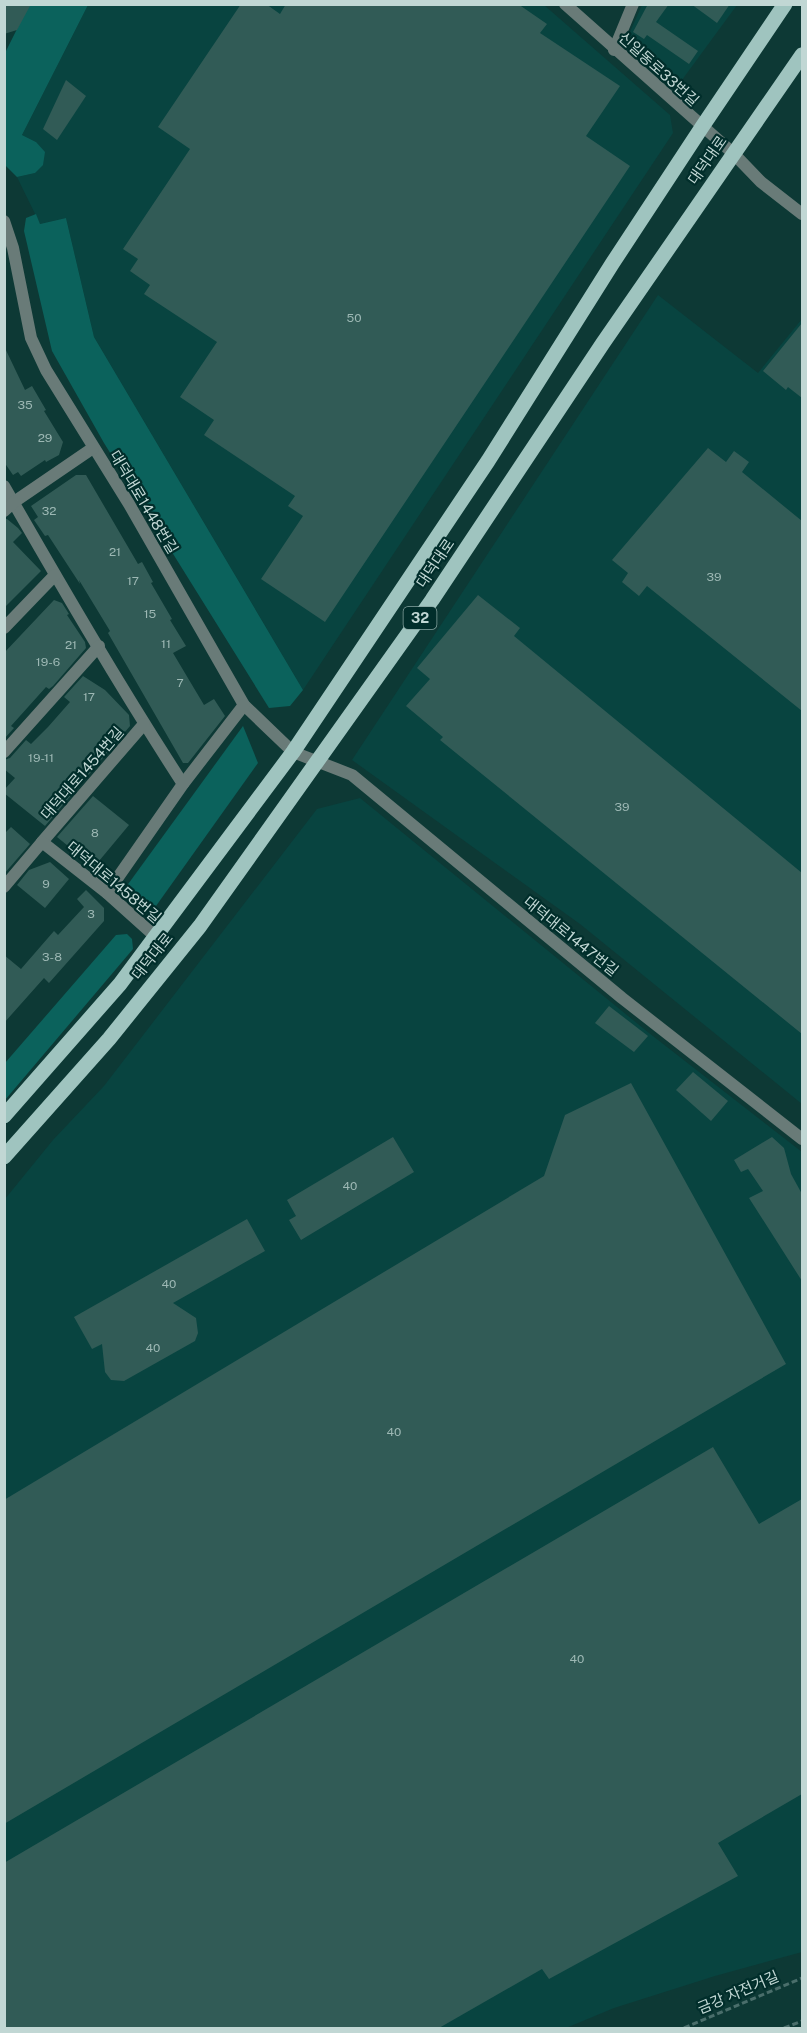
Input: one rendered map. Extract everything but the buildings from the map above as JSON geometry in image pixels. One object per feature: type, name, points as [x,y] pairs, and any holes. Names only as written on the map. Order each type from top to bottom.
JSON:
[{"type":"main road","name":"대덕대로","points":[[4,1116],[120,984],[293,752],[488,461],[612,264],[785,4]]},
{"type":"main road","name":"대덕대로","points":[[4,1157],[109,1039],[186,944],[432,600],[603,343],[802,55]]},
{"type":"street","name":"신일동로33번길","points":[[565,4],[614,50],[734,154],[761,182],[802,214]]},
{"type":"street","points":[[614,50],[633,4]]},
{"type":"street","name":"대덕대로1448번길","points":[[4,221],[13,248],[31,338],[46,369],[129,504],[244,705],[293,752],[317,763]]},
{"type":"street","points":[[9,507],[93,448]]},
{"type":"street","name":"대덕대로1454번길","points":[[4,486],[9,507],[55,575],[144,724],[183,784]]},
{"type":"street","points":[[4,628],[55,575]]},
{"type":"street","points":[[4,752],[99,646]]},
{"type":"street","points":[[107,893],[183,784],[244,705]]},
{"type":"street","name":"대덕대로1454번길","points":[[42,842],[144,724]]},
{"type":"street","name":"대덕대로1447번길","points":[[317,763],[352,775],[622,998],[802,1139]]},
{"type":"street","points":[[4,887],[42,842]]},
{"type":"street","name":"대덕대로1458번길","points":[[42,842],[107,893],[156,937]]},
{"type":"path","name":"금강 자전거길","points":[[684,2028],[802,1978]]},
{"type":"path","points":[[784,2028],[802,2021]]},
{"type":"shaded area","points":[[29,5],[88,5],[22,135],[36,142],[45,152],[43,165],[35,173],[17,177],[5,165],[4,55]]},
{"type":"shaded area","points":[[88,5],[544,5],[670,115],[673,133],[303,690],[94,337],[66,218],[40,224],[17,177],[35,173],[36,142],[22,135]]},
{"type":"shaded area","points":[[642,5],[737,5],[679,84],[632,43],[629,34]]},
{"type":"shaded area","points":[[36,214],[40,224],[66,218],[94,337],[303,690],[290,706],[269,708],[104,443],[52,351],[24,231],[26,218]]},
{"type":"shaded area","points":[[658,295],[758,373],[802,319],[802,1104],[580,924],[352,760]]},
{"type":"shaded area","points":[[243,726],[258,763],[156,906],[145,910],[128,900],[126,887]]},
{"type":"shaded area","points":[[360,798],[649,1033],[802,1152],[802,1952],[715,1976],[614,2008],[566,2028],[5,2028],[5,1199],[53,1140],[104,1086],[317,809]]},
{"type":"shaded area","points":[[127,934],[132,939],[133,949],[5,1100],[5,1063],[116,935]]}]
